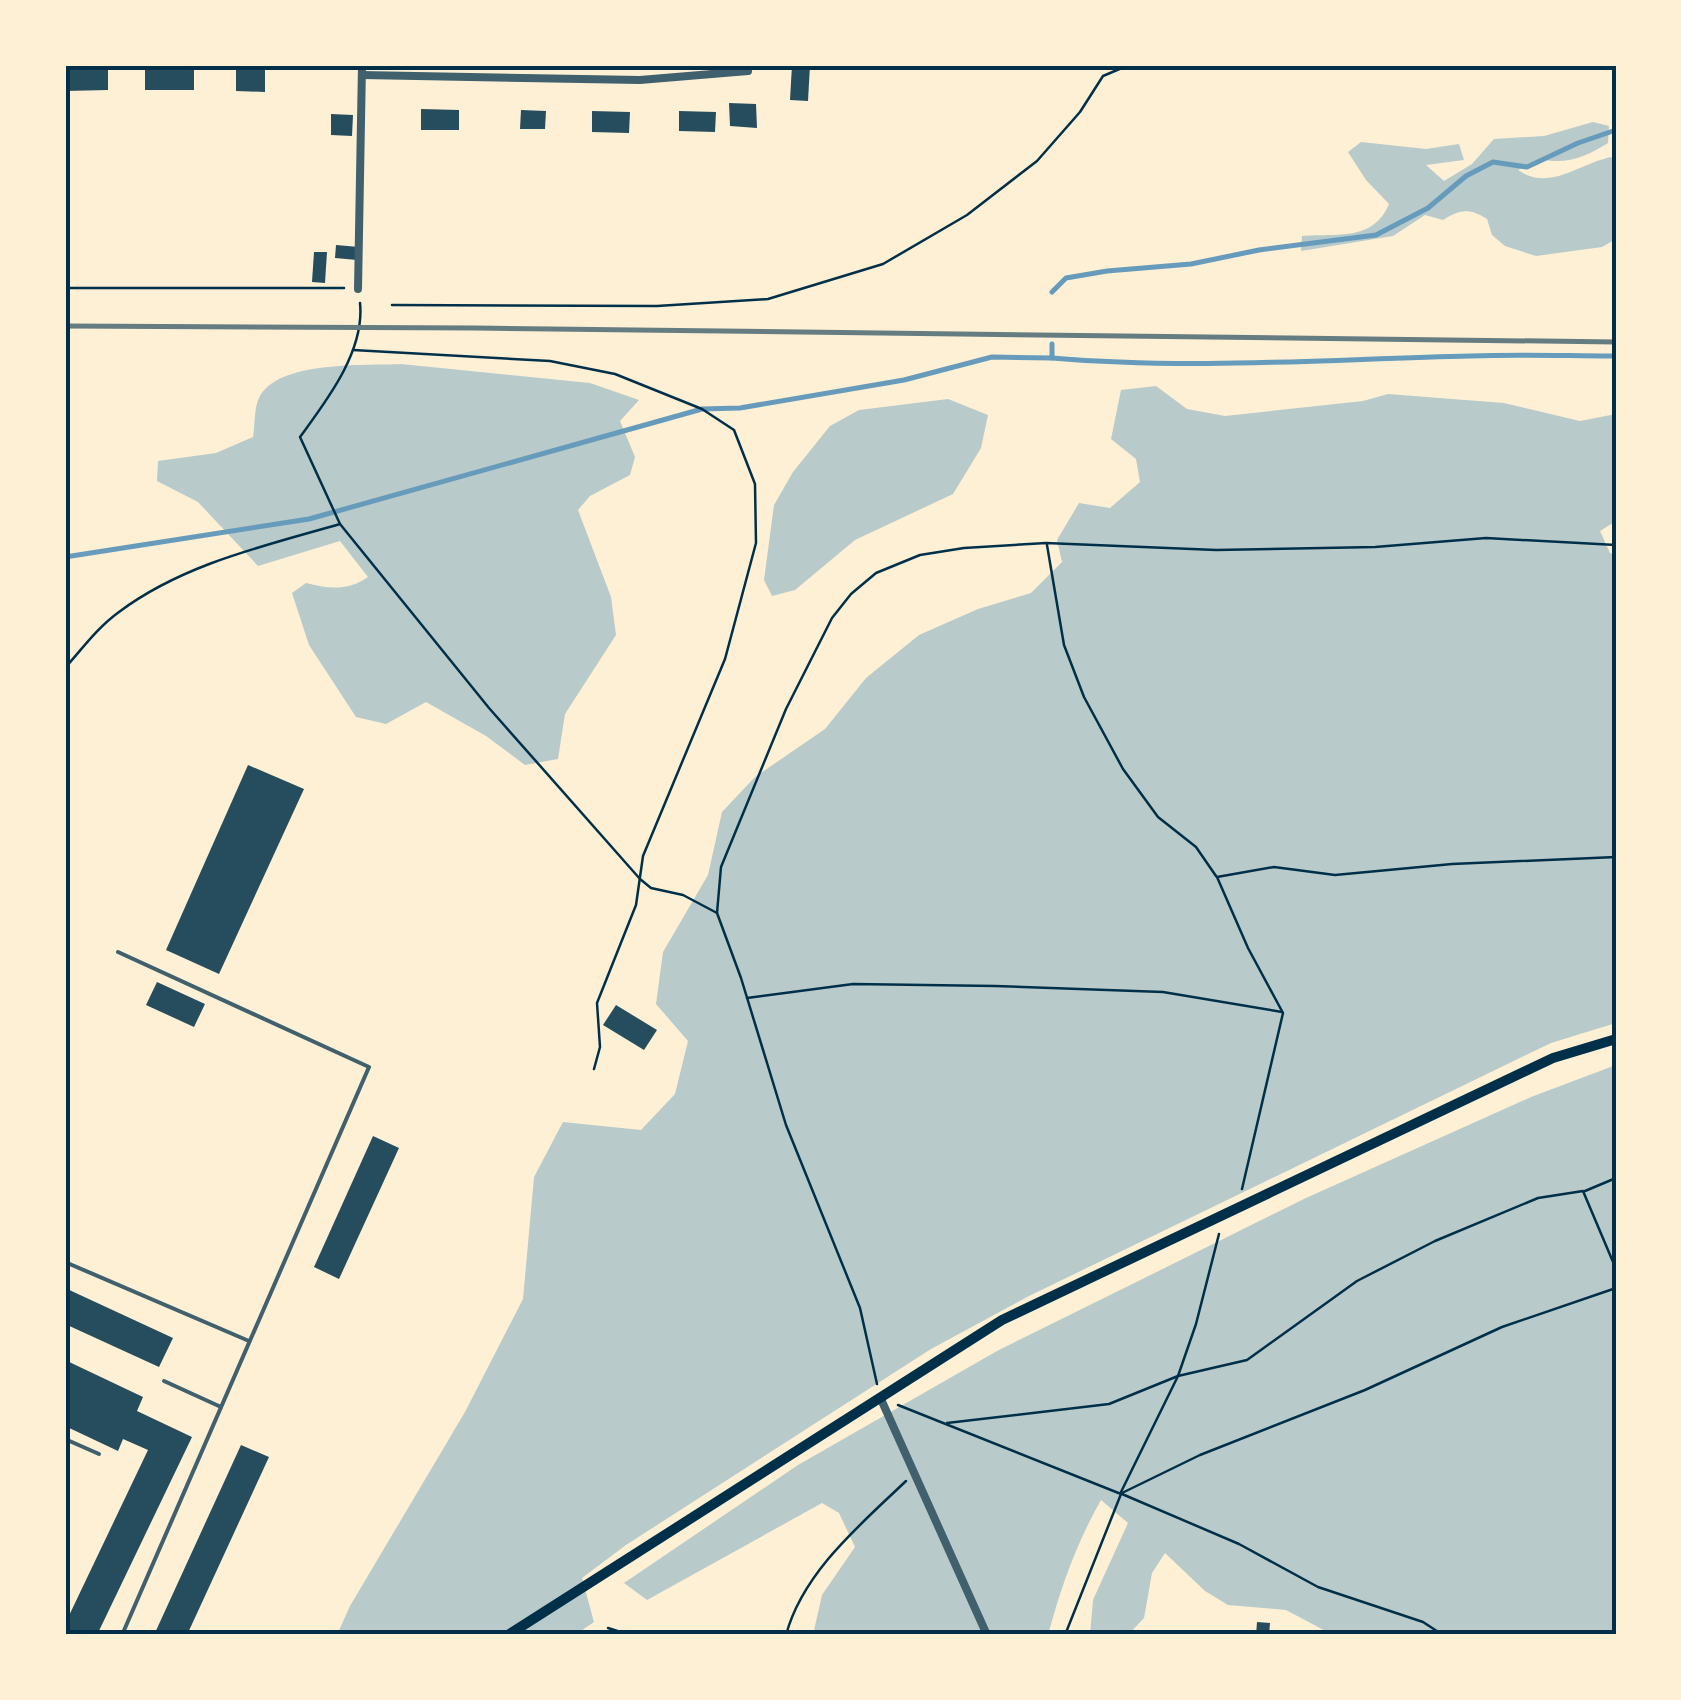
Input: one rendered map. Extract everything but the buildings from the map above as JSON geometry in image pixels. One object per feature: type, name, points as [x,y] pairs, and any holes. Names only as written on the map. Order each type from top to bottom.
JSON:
[{"type":"main road","points":[[508,1635],[1002,1320],[1554,1058],[1616,1039]]},
{"type":"street","points":[[358,288],[362,70],[640,80],[748,71]]},
{"type":"street","points":[[880,1397],[987,1635]]},
{"type":"lane","points":[[118,952],[369,1067],[122,1635]]},
{"type":"lane","points":[[65,1262],[250,1341]]},
{"type":"lane","points":[[164,1381],[221,1406]]},
{"type":"lane","points":[[65,1438],[99,1454]]},
{"type":"path","points":[[392,305],[656,306],[768,300],[883,264],[967,215],[1037,162],[1080,112],[1103,76],[1130,65]]},
{"type":"path","points":[[65,288],[358,288],[362,318],[353,350],[325,402],[300,437],[340,524],[489,708],[640,879],[651,888],[684,895],[716,913]]},
{"type":"path","points":[[353,350],[550,362],[614,374],[702,409],[734,430],[756,484],[756,543],[725,659],[643,856],[636,905],[598,1003],[600,1047],[594,1069]]},
{"type":"path","points":[[65,668],[119,612],[182,576],[255,548],[340,524]]},
{"type":"path","points":[[1442,1635],[1422,1622],[1318,1588],[1239,1544],[880,1397],[860,1308],[786,1125],[716,913],[721,867],[786,709],[832,618],[851,594],[876,573],[920,554],[1046,544],[1216,550],[1375,546],[1486,538],[1616,545]]},
{"type":"path","points":[[1046,544],[1064,645],[1084,697],[1123,768],[1158,817],[1196,848],[1216,877],[1283,1012],[1236,1209]]},
{"type":"path","points":[[1216,877],[1274,866],[1335,875],[1452,864],[1616,857]]},
{"type":"path","points":[[747,998],[853,984],[994,986],[1164,992],[1283,1012]]},
{"type":"path","points":[[945,1423],[1109,1404],[1178,1376],[1247,1360],[1357,1281],[1435,1241],[1538,1198],[1583,1192],[1616,1178]]},
{"type":"path","points":[[1583,1192],[1616,1270]]},
{"type":"path","points":[[1065,1635],[1121,1494],[1178,1376],[1196,1324],[1222,1216]]},
{"type":"path","points":[[1121,1494],[1200,1455],[1365,1390],[1502,1327],[1616,1288]]},
{"type":"path","points":[[786,1635],[792,1611],[828,1561],[913,1474]]},
{"type":"path","points":[[608,1628],[630,1635]]},
{"type":"shaded area","points":[[1593,122],[1609,126],[1608,143],[1575,158],[1540,159],[1518,170],[1530,176],[1552,177],[1611,157],[1616,163],[1616,239],[1602,247],[1536,256],[1505,246],[1492,235],[1487,219],[1465,211],[1443,220],[1425,215],[1393,236],[1301,251],[1302,236],[1364,230],[1374,225],[1389,204],[1366,180],[1348,152],[1361,142],[1426,149],[1459,144],[1464,160],[1426,165],[1444,181],[1472,164],[1494,139],[1544,136]]},
{"type":"shaded area","points":[[401,364],[590,383],[639,400],[620,421],[635,457],[630,475],[590,496],[578,510],[611,597],[616,635],[565,714],[558,759],[525,765],[486,736],[426,702],[386,724],[356,717],[309,645],[292,593],[306,583],[338,588],[368,577],[340,541],[258,566],[198,502],[157,481],[158,461],[216,453],[253,437],[259,398],[284,377],[323,368]]},
{"type":"shaded area","points":[[1156,386],[1187,409],[1225,416],[1363,401],[1388,394],[1504,403],[1580,421],[1616,414],[1616,521],[1600,531],[1610,553],[1616,555],[1616,1023],[1551,1043],[1029,1296],[931,1349],[626,1545],[582,1578],[594,1622],[575,1635],[337,1635],[350,1606],[465,1412],[523,1299],[534,1177],[563,1122],[641,1130],[675,1094],[688,1041],[656,1004],[663,952],[708,875],[722,812],[755,777],[825,729],[866,678],[919,635],[978,609],[1031,593],[1062,562],[1057,540],[1079,503],[1110,508],[1140,482],[1136,459],[1111,439],[1121,390]]},
{"type":"shaded area","points":[[948,399],[988,415],[981,448],[953,494],[855,540],[795,590],[772,596],[764,580],[774,505],[793,472],[830,426],[859,410]]},
{"type":"shaded area","points":[[1616,1065],[1616,1635],[1333,1635],[1286,1610],[1228,1605],[1205,1591],[1165,1553],[1152,1573],[1144,1618],[1128,1635],[1090,1635],[1093,1600],[1128,1523],[1101,1500],[1070,1566],[1048,1635],[813,1635],[822,1595],[855,1547],[839,1513],[822,1503],[647,1600],[624,1583],[798,1465],[997,1351],[1306,1198],[1531,1097]]},
{"type":"waterway","points":[[1052,292],[1066,278],[1191,264],[1259,250],[1376,235],[1428,208],[1466,176],[1493,162],[1527,167],[1616,130]]},
{"type":"waterway","points":[[65,557],[309,519],[702,409],[740,408],[904,380],[992,357],[1052,358],[1052,344]]},
{"type":"waterway","points":[[1052,358],[1210,363],[1489,355],[1616,356]]},
{"type":"railway","points":[[65,326],[1616,342]]}]
